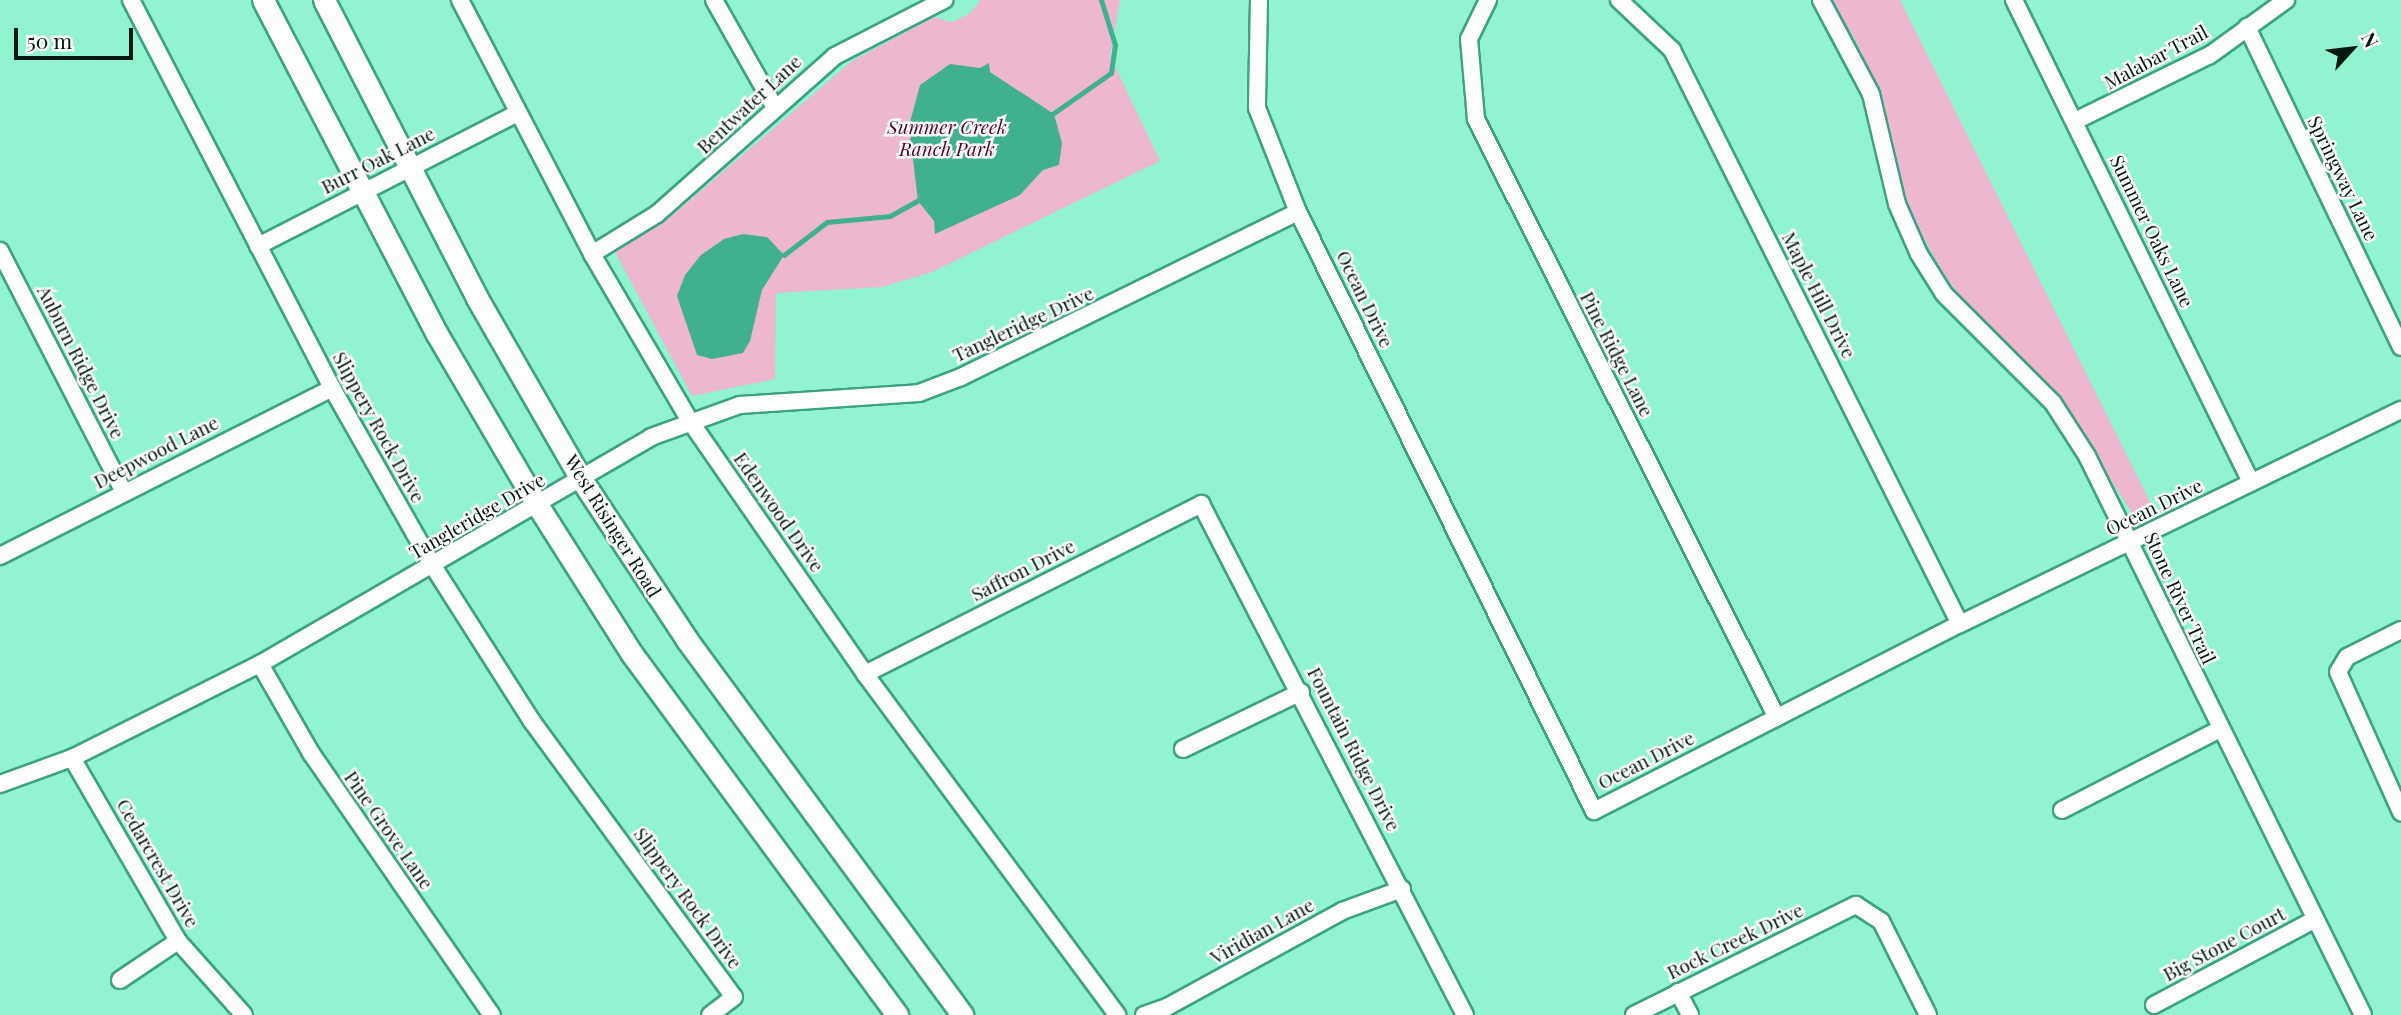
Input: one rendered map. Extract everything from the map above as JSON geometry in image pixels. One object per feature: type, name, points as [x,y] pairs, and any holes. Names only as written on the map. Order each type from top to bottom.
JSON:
[{"type":"main road","points":[[263,0],[437,334],[538,506],[632,654],[897,1015]]},
{"type":"main road","name":"West Risinger Road","points":[[324,0],[477,298],[582,479],[687,640],[962,1015]]},
{"type":"street","name":"Slippery Rock Drive","points":[[131,0],[332,388],[433,566],[531,720],[734,998],[710,1015]]},
{"type":"street","name":"Edenwood Drive","points":[[460,0],[592,254],[690,421],[865,674],[1117,1015]]},
{"type":"street","points":[[714,0],[775,108]]},
{"type":"street","name":"Bentwater Lane","points":[[592,254],[657,214],[835,57],[944,0]]},
{"type":"street","name":"Ocean Drive","points":[[1259,0],[1257,108],[1298,212],[1594,811],[1960,624],[2401,410]]},
{"type":"street","name":"Pine Ridge Lane","points":[[1488,0],[1469,39],[1476,119],[1777,718]]},
{"type":"street","name":"Maple Hill Drive","points":[[1619,0],[1672,50],[1960,624]]},
{"type":"street","name":"Stone River Trail","points":[[1821,0],[1871,94],[1897,204],[1919,254],[1944,294],[2053,403],[2087,456],[2363,1015]]},
{"type":"street","name":"Summer Oaks Lane","points":[[2014,0],[2076,121],[2250,482]]},
{"type":"street","name":"Malabar Trail","points":[[2076,121],[2210,55],[2286,0]]},
{"type":"street","name":"Springway Lane","points":[[2247,27],[2401,347]]},
{"type":"street","name":"Burr Oak Lane","points":[[258,246],[518,113]]},
{"type":"street","name":"Tangleridge Drive","points":[[0,784],[72,758],[260,664],[538,506],[651,437],[740,405],[795,398],[919,393],[961,377],[1298,212]]},
{"type":"street","name":"Auburn Ridge Drive","points":[[0,251],[124,492]]},
{"type":"street","name":"Deepwood Lane","points":[[0,556],[332,388]]},
{"type":"street","name":"Saffron Drive","points":[[865,674],[1201,505]]},
{"type":"street","name":"Fountain Ridge Drive","points":[[1201,505],[1301,692],[1465,1015]]},
{"type":"street","points":[[2401,630],[2347,657],[2338,672],[2401,812]]},
{"type":"street","name":"Pine Grove Lane","points":[[260,664],[311,753],[492,1015]]},
{"type":"street","points":[[1183,749],[1301,692]]},
{"type":"street","points":[[2062,810],[2220,729]]},
{"type":"street","name":"Cedarcrest Drive","points":[[72,758],[178,941],[244,1015]]},
{"type":"street","name":"Viridian Lane","points":[[1144,1015],[1167,1007],[1342,911],[1402,889]]},
{"type":"street","name":"Rock Creek Drive","points":[[1634,1015],[1856,905],[1881,921],[1928,1015]]},
{"type":"street","name":"Big Stone Court","points":[[2154,1005],[2314,920]]},
{"type":"street","points":[[120,980],[178,941]]},
{"type":"street","points":[[1678,992],[1690,1015]]},
{"type":"green space","name":"Summer Creek Ranch Park","points":[[981,0],[1120,0],[1110,56],[1160,161],[932,272],[882,287],[776,293],[775,379],[692,396],[615,252],[668,219],[852,61],[934,17],[952,22],[969,14]]},
{"type":"green space","points":[[1831,0],[1900,0],[2155,512],[2137,521],[2055,393],[1965,303],[1941,270],[1914,220],[1896,171],[1879,96],[1856,41]]},
{"type":"shaded area","points":[[989,63],[990,72],[1054,114],[1062,143],[1059,165],[1043,170],[1020,195],[935,234],[934,221],[918,201],[909,126],[920,85],[950,64],[980,68]]},
{"type":"shaded area","points":[[743,234],[767,237],[784,255],[762,290],[750,341],[743,353],[712,359],[697,355],[677,296],[685,275],[701,255],[724,239]]},
{"type":"waterway","points":[[1051,115],[1111,73],[1115,45],[1101,0]]},
{"type":"waterway","points":[[784,255],[827,222],[890,216],[923,198]]}]
